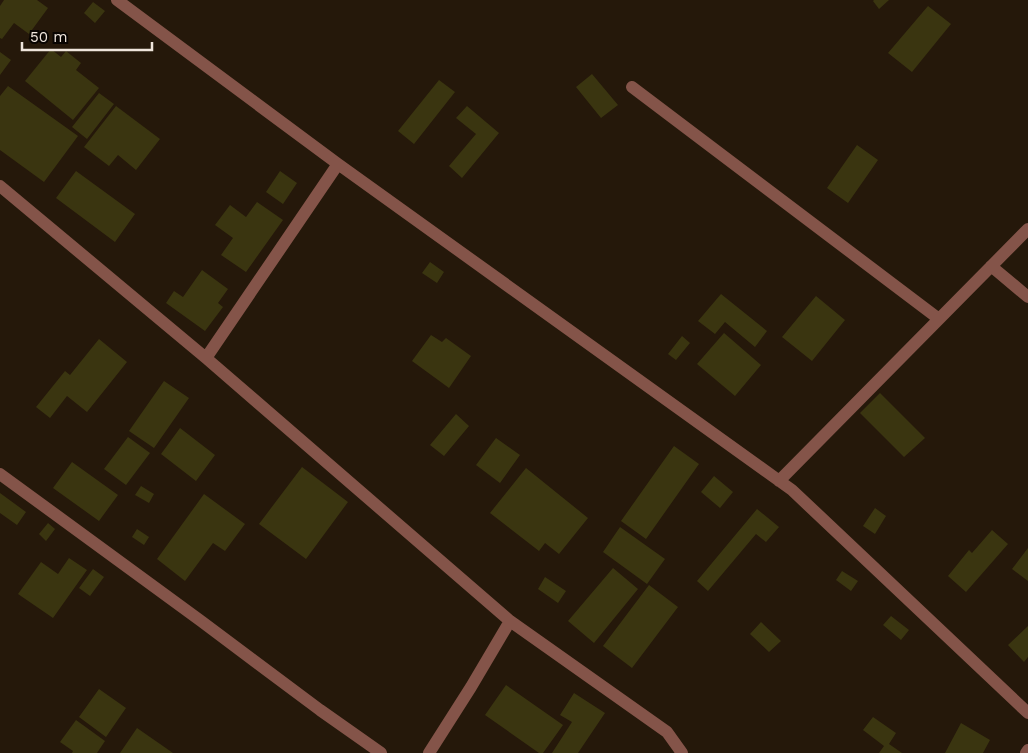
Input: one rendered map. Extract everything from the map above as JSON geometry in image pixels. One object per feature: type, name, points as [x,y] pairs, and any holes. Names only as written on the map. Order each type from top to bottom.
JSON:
[{"type":"street","points":[[117,0],[338,164],[792,490],[1028,713]]},
{"type":"street","points":[[632,87],[939,319]]},
{"type":"street","points":[[206,358],[338,164]]},
{"type":"street","points":[[0,186],[206,358],[510,621],[667,732],[682,753]]},
{"type":"street","points":[[779,481],[1028,229]]},
{"type":"street","points":[[991,266],[1028,297]]},
{"type":"street","points":[[0,474],[381,753]]},
{"type":"street","points":[[429,753],[510,621]]},
{"type":"building","points":[[4,0],[37,0],[48,8],[29,34],[14,23],[2,39],[0,38],[0,6]]},
{"type":"building","points":[[874,0],[889,0],[879,9]]},
{"type":"building","points":[[93,2],[105,11],[95,23],[84,13]]},
{"type":"building","points":[[928,6],[951,24],[912,72],[888,53]]},
{"type":"building","points":[[51,49],[61,57],[66,51],[81,63],[76,70],[99,88],[73,120],[25,81]]},
{"type":"building","points":[[0,52],[11,60],[0,75]]},
{"type":"building","points":[[592,74],[618,105],[601,118],[576,87]]},
{"type":"building","points":[[439,80],[455,92],[414,144],[398,131]]},
{"type":"building","points":[[8,86],[78,136],[44,182],[0,150],[0,96]]},
{"type":"building","points":[[99,93],[114,104],[87,139],[72,127]]},
{"type":"building","points":[[116,106],[160,139],[136,170],[118,155],[109,166],[84,147]]},
{"type":"building","points":[[467,106],[499,133],[462,178],[449,166],[476,134],[456,118]]},
{"type":"building","points":[[857,145],[878,160],[848,203],[827,188]]},
{"type":"building","points":[[76,171],[135,214],[115,242],[56,198]]},
{"type":"building","points":[[280,171],[297,183],[283,204],[266,192]]},
{"type":"building","points":[[257,202],[283,220],[246,272],[221,255],[233,238],[215,225],[230,205],[246,217]]},
{"type":"building","points":[[430,262],[444,272],[437,283],[422,273]]},
{"type":"building","points":[[202,270],[228,289],[218,303],[223,307],[205,331],[166,303],[174,291],[183,297]]},
{"type":"building","points":[[721,294],[767,331],[755,347],[725,322],[715,334],[698,321]]},
{"type":"building","points":[[816,296],[845,320],[812,361],[782,337]]},
{"type":"building","points":[[724,333],[761,365],[735,396],[697,364]]},
{"type":"building","points":[[431,335],[442,342],[446,338],[471,356],[449,388],[412,361]]},
{"type":"building","points":[[682,336],[690,343],[676,360],[668,354]]},
{"type":"building","points":[[99,339],[127,362],[87,412],[67,396],[50,418],[36,407],[65,371],[70,375]]},
{"type":"building","points":[[164,381],[189,398],[154,448],[129,431]]},
{"type":"building","points":[[880,393],[925,438],[904,457],[860,413]]},
{"type":"building","points":[[456,414],[469,426],[444,456],[430,445]]},
{"type":"building","points":[[180,428],[215,455],[196,481],[161,454]]},
{"type":"building","points":[[128,437],[150,453],[126,485],[104,469]]},
{"type":"building","points":[[496,438],[520,455],[500,483],[476,465]]},
{"type":"building","points":[[674,446],[699,464],[646,539],[621,521]]},
{"type":"building","points":[[72,462],[118,495],[99,521],[53,488]]},
{"type":"building","points":[[302,467],[348,502],[306,559],[259,524]]},
{"type":"building","points":[[526,468],[588,518],[559,554],[545,543],[539,551],[490,513]]},
{"type":"building","points":[[714,476],[733,492],[720,508],[701,492]]},
{"type":"building","points":[[141,486],[154,494],[149,503],[135,495]]},
{"type":"building","points":[[0,493],[26,512],[17,525],[0,513]]},
{"type":"building","points":[[204,494],[245,524],[225,551],[213,543],[185,581],[157,559]]},
{"type":"building","points":[[875,508],[886,516],[875,534],[863,526]]},
{"type":"building","points":[[757,509],[779,527],[766,542],[756,534],[708,591],[697,581]]},
{"type":"building","points":[[48,523],[55,529],[46,541],[39,534]]},
{"type":"building","points":[[620,527],[665,559],[647,584],[603,552]]},
{"type":"building","points":[[137,529],[149,537],[144,545],[132,537]]},
{"type":"building","points":[[992,530],[1008,544],[966,592],[948,576],[969,550],[972,553]]},
{"type":"building","points":[[1028,548],[1028,581],[1012,569]]},
{"type":"building","points":[[69,558],[87,570],[53,618],[18,594],[41,562],[58,574]]},
{"type":"building","points":[[613,568],[638,589],[594,643],[568,621]]},
{"type":"building","points":[[93,569],[104,577],[90,596],[79,588]]},
{"type":"building","points":[[842,571],[858,581],[851,591],[836,580]]},
{"type":"building","points":[[545,577],[566,591],[558,603],[538,589]]},
{"type":"building","points":[[649,585],[678,607],[632,668],[603,646]]},
{"type":"building","points":[[891,616],[909,630],[901,640],[883,625]]},
{"type":"building","points":[[761,622],[781,641],[769,652],[750,634]]},
{"type":"building","points":[[1028,626],[1028,657],[1024,662],[1008,645]]},
{"type":"building","points":[[506,685],[563,725],[543,753],[539,753],[485,715]]},
{"type":"building","points":[[99,689],[126,708],[106,737],[79,717]]},
{"type":"building","points":[[574,693],[605,713],[578,753],[552,753],[572,722],[560,715]]},
{"type":"building","points":[[873,717],[896,733],[889,744],[902,753],[879,753],[884,746],[863,730]]},
{"type":"building","points":[[76,720],[105,741],[97,753],[72,753],[73,751],[60,742]]},
{"type":"building","points":[[961,723],[990,740],[983,753],[945,753]]},
{"type":"building","points":[[137,728],[173,753],[120,753]]}]
